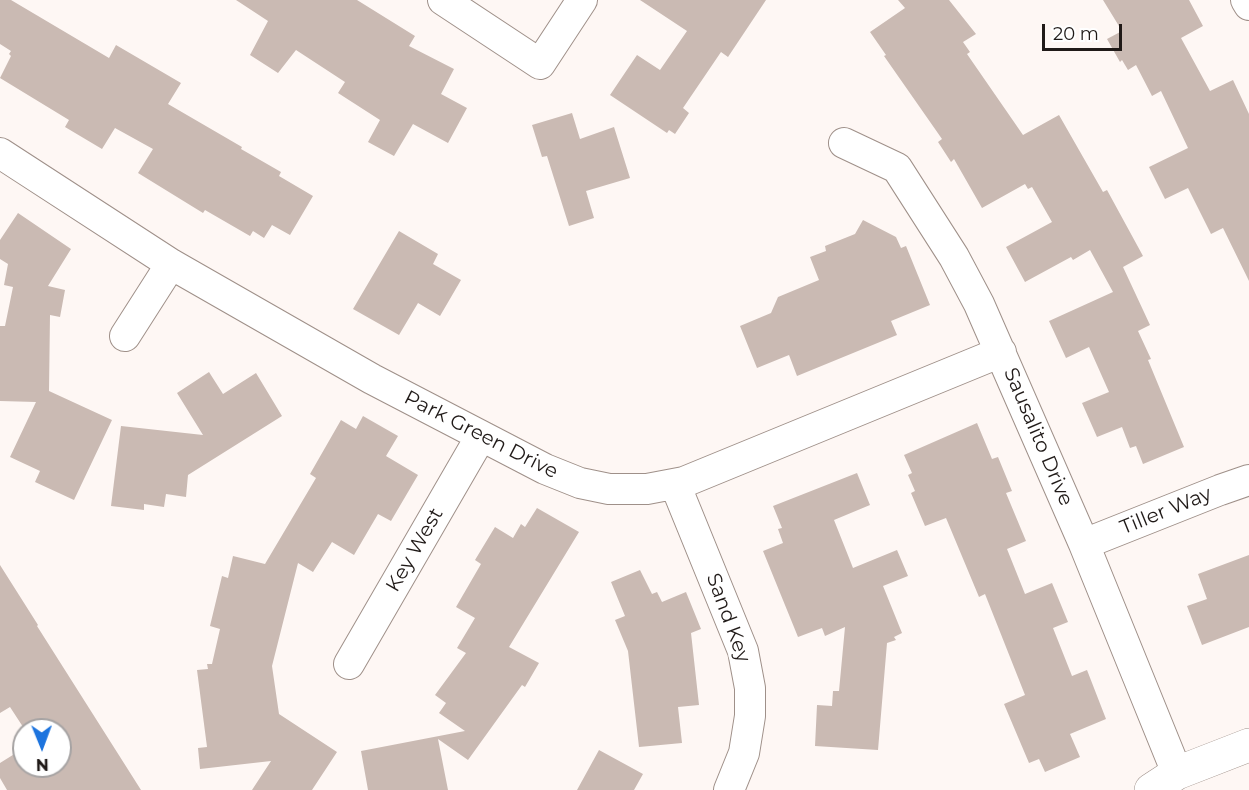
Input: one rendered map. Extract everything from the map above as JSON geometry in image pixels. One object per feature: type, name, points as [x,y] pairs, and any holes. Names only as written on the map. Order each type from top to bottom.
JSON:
[{"type":"street","points":[[443,0],[540,64],[582,0]]},
{"type":"street","points":[[1246,0],[1249,5]]},
{"type":"street","name":"Sausalito Drive","points":[[844,143],[897,168],[954,257],[979,304],[1084,544],[1164,781]]},
{"type":"street","name":"Park Green Drive","points":[[0,153],[171,264],[372,379],[544,469],[580,483],[609,489],[647,489],[675,484],[1001,352]]},
{"type":"street","points":[[125,336],[171,264]]},
{"type":"street","name":"Key West","points":[[349,664],[482,436]]},
{"type":"street","name":"Tiller Way","points":[[1084,544],[1249,480]]},
{"type":"street","name":"Sand Key","points":[[675,484],[743,651],[750,688],[750,716],[744,753],[729,790]]},
{"type":"street","points":[[1164,781],[1249,746]]},
{"type":"building","points":[[0,0],[11,0],[109,58],[116,45],[181,83],[168,104],[242,147],[241,149],[281,172],[279,176],[313,196],[290,235],[272,225],[264,238],[253,231],[250,236],[205,210],[203,213],[138,173],[153,149],[115,128],[102,149],[65,127],[69,120],[0,78],[11,56],[9,54],[11,51],[0,44]]},
{"type":"building","points":[[236,0],[357,0],[415,36],[409,46],[454,69],[441,94],[467,108],[448,143],[413,124],[394,156],[368,142],[380,120],[338,93],[345,82],[296,50],[278,73],[250,55],[268,21]]},
{"type":"building","points":[[640,0],[766,0],[728,57],[721,52],[683,108],[689,113],[675,134],[669,130],[667,133],[610,95],[637,55],[660,70],[687,31]]},
{"type":"building","points":[[898,0],[949,0],[976,34],[963,42],[970,52],[967,54],[1023,135],[1059,115],[1103,192],[1107,190],[1143,256],[1123,267],[1150,325],[1138,331],[1184,447],[1143,464],[1136,446],[1130,448],[1122,427],[1097,437],[1082,403],[1109,392],[1089,347],[1066,358],[1049,321],[1113,292],[1090,250],[1073,260],[1071,257],[1025,282],[1006,247],[1052,222],[1032,187],[1028,189],[1025,184],[982,208],[954,159],[951,162],[938,142],[942,139],[870,32],[905,8]]},
{"type":"building","points":[[1103,0],[1189,0],[1203,26],[1181,38],[1210,91],[1233,80],[1249,114],[1249,281],[1223,228],[1211,234],[1188,188],[1165,199],[1149,167],[1188,148],[1161,91],[1152,96],[1136,65],[1128,70],[1122,60],[1120,62],[1107,39],[1122,31]]},
{"type":"building","points":[[572,113],[580,139],[614,127],[630,178],[586,191],[594,218],[569,226],[547,156],[542,157],[532,125]]},
{"type":"building","points":[[18,213],[71,249],[48,286],[65,290],[60,317],[50,315],[49,391],[112,420],[74,500],[35,482],[40,471],[10,457],[36,402],[0,401],[0,326],[5,326],[13,287],[4,285],[8,264],[0,259],[0,240]]},
{"type":"building","points":[[863,220],[896,237],[901,248],[906,246],[930,305],[891,321],[897,335],[797,376],[789,355],[757,368],[740,326],[771,313],[778,297],[819,280],[810,257],[826,251],[825,246],[855,234]]},
{"type":"building","points":[[399,231],[438,254],[433,264],[461,280],[440,316],[418,303],[399,335],[353,309]]},
{"type":"building","points":[[209,372],[223,394],[256,373],[282,416],[188,475],[186,497],[166,494],[164,507],[144,504],[144,510],[111,506],[121,426],[203,435],[177,393]]},
{"type":"building","points":[[363,416],[398,436],[386,456],[418,475],[391,521],[378,514],[354,555],[332,542],[313,572],[298,563],[272,666],[279,714],[337,752],[312,790],[252,790],[271,761],[200,769],[198,748],[207,747],[197,670],[208,669],[207,664],[212,664],[220,629],[210,626],[222,576],[228,578],[233,556],[265,564],[316,478],[310,474],[341,420],[356,429]]},
{"type":"building","points":[[977,423],[992,459],[998,457],[1012,491],[1006,493],[1026,541],[1007,549],[1025,594],[1052,583],[1068,622],[1053,628],[1072,676],[1087,670],[1106,719],[1070,734],[1080,757],[1045,772],[1039,759],[1029,763],[1004,704],[1025,695],[985,594],[979,597],[946,518],[925,526],[911,493],[915,491],[908,475],[912,473],[904,455]]},
{"type":"building","points":[[857,473],[870,505],[834,520],[853,568],[897,550],[908,576],[883,586],[902,633],[894,637],[896,640],[887,643],[878,750],[815,746],[817,705],[832,706],[833,691],[839,691],[845,627],[825,636],[822,628],[798,637],[763,551],[783,543],[778,529],[782,528],[773,506]]},
{"type":"building","points":[[537,508],[579,532],[509,647],[539,663],[525,687],[522,685],[468,760],[438,739],[448,790],[368,790],[361,751],[465,731],[439,713],[446,703],[435,695],[466,653],[457,648],[475,618],[456,607],[481,564],[475,560],[495,527],[513,538],[521,524],[525,527]]},
{"type":"building","points":[[1249,555],[1249,627],[1202,645],[1187,606],[1207,599],[1198,574]]},
{"type":"building","points":[[0,565],[141,790],[7,790],[0,778],[0,763],[12,756],[12,778],[72,778],[72,718],[17,718],[10,707],[0,713]]},
{"type":"building","points":[[640,570],[652,594],[657,592],[662,602],[686,592],[701,629],[691,633],[699,705],[678,707],[682,743],[639,747],[628,651],[615,620],[625,616],[611,582]]},
{"type":"building","points":[[599,750],[643,774],[634,790],[577,790]]}]
